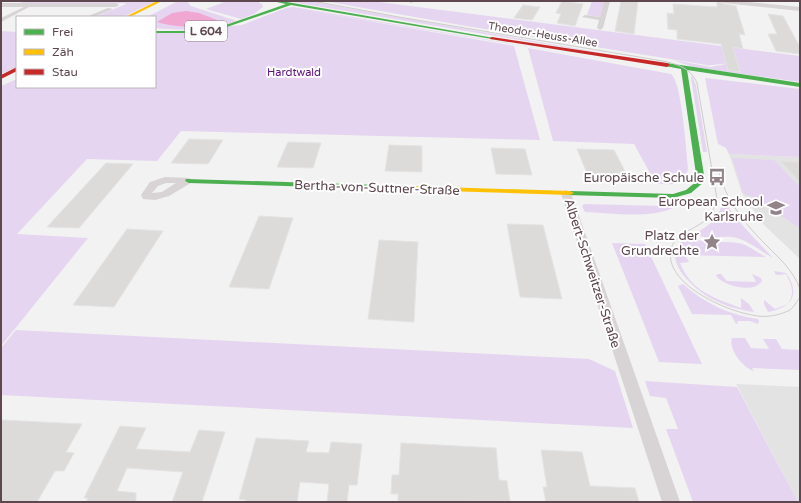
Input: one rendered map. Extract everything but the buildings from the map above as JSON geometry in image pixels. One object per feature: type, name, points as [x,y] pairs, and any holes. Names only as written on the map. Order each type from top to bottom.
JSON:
[{"type":"main road","name":"Theodor-Heuss-Allee","points":[[274,1],[684,68],[800,85]]},
{"type":"main road","points":[[129,16],[164,2]]},
{"type":"main road","points":[[143,16],[164,2]]},
{"type":"main road","name":"L 604","points":[[250,18],[265,7],[286,3]]},
{"type":"main road","name":"L 604","points":[[156,31],[173,32],[211,30],[239,23],[286,3]]},
{"type":"main road","name":"Albert-Schweitzer-Straße","points":[[566,193],[668,196],[687,193],[698,187],[701,181],[684,68]]},
{"type":"main road","points":[[1,77],[16,70]]},
{"type":"main road","points":[[1,83],[16,76]]},
{"type":"main road","name":"Bertha-von-Suttner-Straße","points":[[189,181],[566,193]]},
{"type":"street","points":[[2,5],[14,1]]},
{"type":"street","points":[[600,28],[607,1]]},
{"type":"street","points":[[724,1],[798,9]]},
{"type":"street","points":[[790,1],[798,9]]},
{"type":"street","points":[[2,5],[116,5],[111,9],[92,16]]},
{"type":"street","points":[[1,20],[30,5]]},
{"type":"street","points":[[585,17],[602,20]]},
{"type":"street","name":"Albert-Schweitzer-Straße","points":[[566,193],[671,502]]},
{"type":"shaded area","points":[[186,11],[199,13],[217,20],[204,25],[187,27],[157,22],[172,13]]},
{"type":"shaded area","name":"European School Karlsruhe","points":[[729,154],[800,157],[800,259],[763,224],[742,193]]},
{"type":"shaded area","points":[[736,384],[800,387],[800,502],[798,502]]},
{"type":"green space","points":[[23,1],[156,1],[125,16],[97,16],[126,4],[123,3],[98,5],[21,3]]},
{"type":"green space","points":[[178,1],[190,1],[188,3],[191,6],[237,21],[196,29],[156,28],[156,16],[149,16]]},
{"type":"green space","points":[[227,1],[256,1],[262,4],[263,7],[254,14],[241,19],[206,9]]},
{"type":"green space","points":[[286,1],[324,1],[320,3],[641,60]]},
{"type":"green space","points":[[324,1],[371,1],[800,56],[800,82],[693,67],[673,60],[711,67],[726,64],[707,65],[466,26]]},
{"type":"green space","points":[[592,1],[604,2],[600,17],[587,15]]},
{"type":"green space","name":"Hardtwald","points":[[293,7],[656,68],[298,9],[514,46],[540,140],[181,131],[157,161],[87,159],[17,234],[88,238],[1,346],[1,86],[16,79],[16,88],[156,88],[156,33],[242,25],[286,8]]},
{"type":"green space","points":[[1,31],[16,32],[16,67],[1,74]]},
{"type":"green space","points":[[528,48],[671,74],[675,80],[678,90],[683,117],[688,167],[684,178],[673,184],[656,184],[634,144],[553,141]]},
{"type":"green space","points":[[692,76],[696,85],[707,152],[703,152],[691,78]]},
{"type":"green space","points":[[705,78],[800,89],[800,157],[729,154],[726,148],[718,144]]},
{"type":"green space","name":"European School Karlsruhe","points":[[732,158],[774,160],[800,187],[800,228],[743,193]]},
{"type":"green space","points":[[666,201],[679,202],[678,205],[669,210],[646,214],[585,212],[582,206],[584,204],[663,206]]},
{"type":"green space","points":[[722,205],[727,206],[773,258],[738,238],[704,237],[695,234],[712,222]]},
{"type":"green space","points":[[689,237],[708,242],[731,242],[741,244],[766,257],[685,255],[689,262],[680,263],[690,280],[704,292],[741,308],[741,298],[749,304],[754,312],[732,307],[712,299],[695,287],[680,271],[676,262],[675,253],[679,244]]},
{"type":"green space","points":[[612,243],[645,244],[702,364],[659,362]]},
{"type":"green space","points":[[774,271],[786,273],[791,281],[793,294],[789,303],[792,293],[790,282],[786,274],[776,275]]},
{"type":"green space","points":[[717,274],[721,274],[727,281],[756,282],[752,274],[761,278],[762,281],[753,287],[739,287],[725,283],[716,276]]},
{"type":"green space","points":[[683,284],[700,297],[718,307],[737,315],[758,319],[758,324],[750,321],[738,321],[736,324],[731,315],[692,314],[678,286]]},
{"type":"green space","points":[[764,300],[775,309],[787,304],[776,310],[768,312],[764,304]]},
{"type":"green space","points":[[16,330],[589,359],[615,371],[633,428],[1,395],[1,348]]},
{"type":"green space","points":[[732,338],[745,338],[751,348],[769,349],[763,339],[776,339],[782,349],[800,350],[800,370],[752,368],[754,371],[745,366],[737,358],[732,347]]},
{"type":"green space","points":[[645,381],[737,387],[798,502],[693,502],[666,429],[678,429],[666,398],[650,396]]},
{"type":"tram line","points":[[313,1],[399,17],[657,60],[675,64],[685,69],[694,77],[697,83],[717,199],[714,209],[708,218],[682,235],[673,244],[671,249],[671,262],[677,274],[699,294],[713,302],[757,316],[770,316],[788,311],[800,297]]},
{"type":"tram line","points":[[719,173],[727,194],[744,221],[786,265],[794,276],[800,289]]},
{"type":"traffic: fast","points":[[274,1],[492,38]]},
{"type":"traffic: fast","points":[[156,32],[189,32],[218,29],[290,4]]},
{"type":"traffic: fast","points":[[667,65],[800,85]]},
{"type":"traffic: fast","points":[[570,193],[673,196],[688,192],[701,181],[684,69]]},
{"type":"traffic: fast","points":[[189,181],[412,188]]},
{"type":"traffic: slow","points":[[129,16],[160,1]]},
{"type":"traffic: slow","points":[[412,188],[570,193]]},
{"type":"traffic: jam","points":[[492,38],[667,65]]},
{"type":"traffic: jam","points":[[1,77],[16,70]]},
{"type":"place","name":"Europäische Schule","points":[[717,177]]},
{"type":"place","name":"European School Karlsruhe","points":[[776,208]]},
{"type":"place","name":"Platz der Grundrechte","points":[[712,242]]}]
